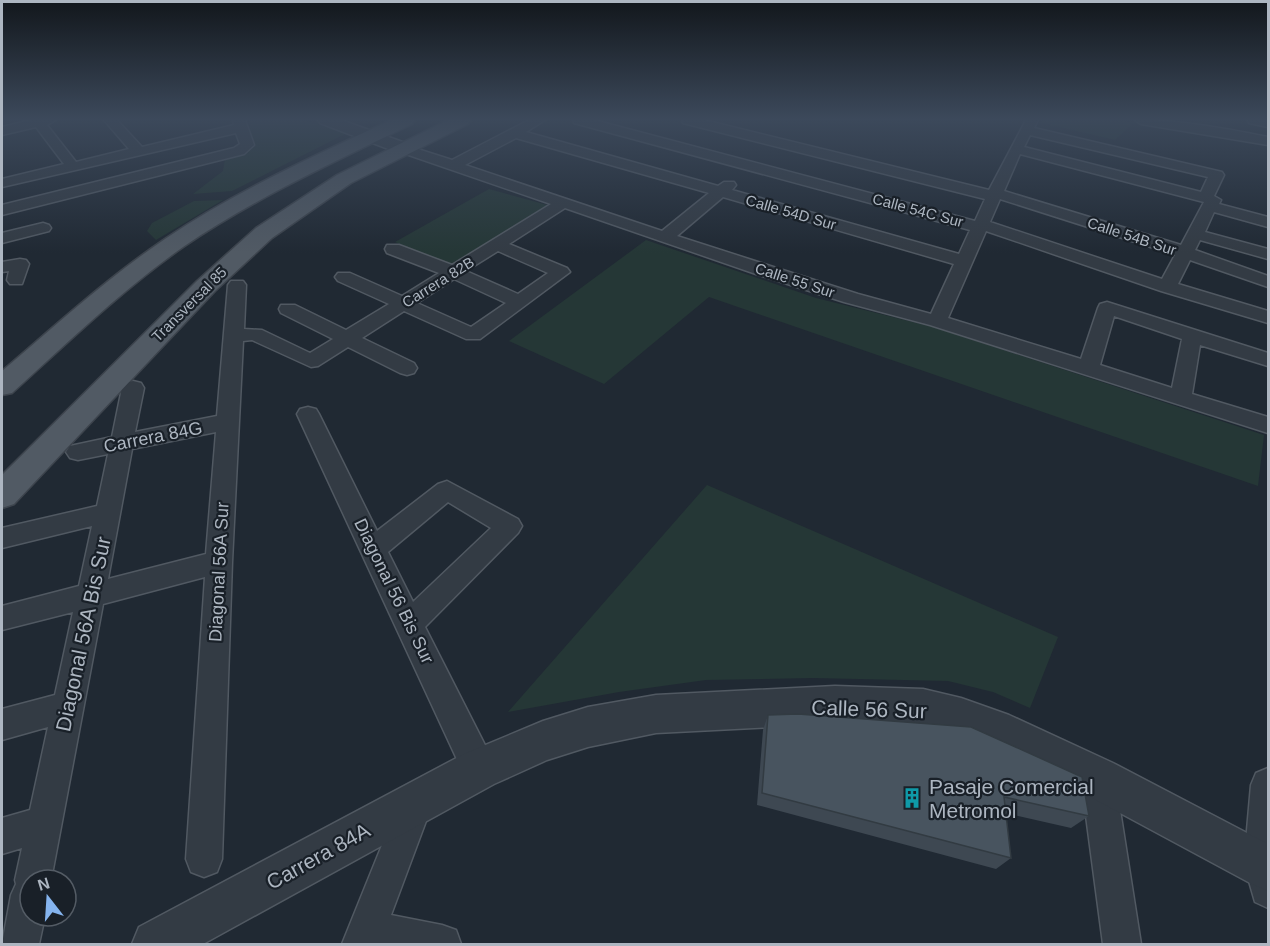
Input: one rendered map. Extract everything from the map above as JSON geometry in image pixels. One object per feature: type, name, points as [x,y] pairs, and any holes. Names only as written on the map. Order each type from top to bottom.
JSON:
[{"type":"main road","points":[[2,386],[135,272],[191,232],[246,200],[318,164]]},
{"type":"main road","name":"Transversal 85","points":[[2,495],[206,286],[264,233],[289,213],[334,185],[374,164]]},
{"type":"street","points":[[2,183],[80,164]]},
{"type":"street","points":[[2,210],[186,164]]},
{"type":"street","name":"Calle 54D Sur","points":[[621,164],[963,261]]},
{"type":"street","name":"Calle 54C Sur","points":[[745,164],[980,225],[1167,287],[1269,316]]},
{"type":"street","name":"Calle 54B Sur","points":[[867,164],[994,195],[1185,253],[1269,282]]},
{"type":"street","points":[[937,321],[1009,164]]},
{"type":"street","points":[[1071,164],[1209,202],[1269,222]]},
{"type":"street","points":[[1167,287],[1195,234],[1209,202],[1217,175],[1176,164]]},
{"type":"street","name":"Calle 55 Sur","points":[[454,165],[828,291],[937,321],[1269,425]]},
{"type":"street","points":[[666,236],[752,166]]},
{"type":"street","name":"Carrera 82B","points":[[233,336],[255,334],[311,361],[565,202]]},
{"type":"street","points":[[2,238],[43,228]]},
{"type":"street","points":[[1195,234],[1269,254]]},
{"type":"street","points":[[344,277],[473,335],[561,272],[497,245]]},
{"type":"street","points":[[393,249],[453,272],[519,302]]},
{"type":"street","points":[[2,267],[18,272]]},
{"type":"street","name":"Diagonal 56A Sur","points":[[204,859],[219,562],[237,285]]},
{"type":"street","points":[[1088,369],[1107,308],[1269,360]]},
{"type":"street","points":[[288,309],[407,368]]},
{"type":"street","points":[[1181,398],[1192,336]]},
{"type":"street","name":"Diagonal 56A Bis Sur","points":[[35,868],[133,388]]},
{"type":"street","name":"Diagonal 56 Bis Sur","points":[[308,414],[480,769]]},
{"type":"street","name":"Carrera 84G","points":[[78,452],[228,422]]},
{"type":"street","points":[[373,549],[447,490],[509,526],[410,624]]},
{"type":"street","points":[[2,538],[107,513]]},
{"type":"street","points":[[2,618],[219,562]]},
{"type":"street","name":"Calle 56 Sur","points":[[480,769],[543,741],[626,718],[874,705],[922,708],[961,717],[1009,735],[1098,778],[1266,873]]},
{"type":"street","points":[[2,724],[68,707]]},
{"type":"street","name":"Carrera 84A","points":[[156,945],[480,769]]},
{"type":"street","points":[[1098,778],[1122,945]]},
{"type":"street","points":[[1266,873],[1269,785]]},
{"type":"street","points":[[416,803],[364,937],[442,945]]},
{"type":"street","points":[[2,836],[44,823]]},
{"type":"street","points":[[20,945],[23,928]]},
{"type":"shaded area","points":[[224,164],[285,164],[232,191],[193,194],[223,171]]},
{"type":"shaded area","points":[[489,189],[551,206],[454,267],[395,242]]},
{"type":"shaded area","points":[[223,200],[156,240],[147,231],[152,223],[194,201]]},
{"type":"shaded area","points":[[646,240],[816,298],[933,327],[1264,435],[1258,486],[709,297],[604,384],[509,341]]},
{"type":"shaded area","points":[[707,485],[1058,637],[1030,708],[993,692],[948,681],[813,678],[706,680],[619,692],[508,712]]},
{"type":"building","name":"Pasaje Comercial Metromol","points":[[798,714],[971,727],[1082,777],[1089,816],[1004,797],[1011,858],[762,793],[768,715]]},
{"type":"place","name":"Pasaje Comercial Metromol","points":[[912,798]]}]
